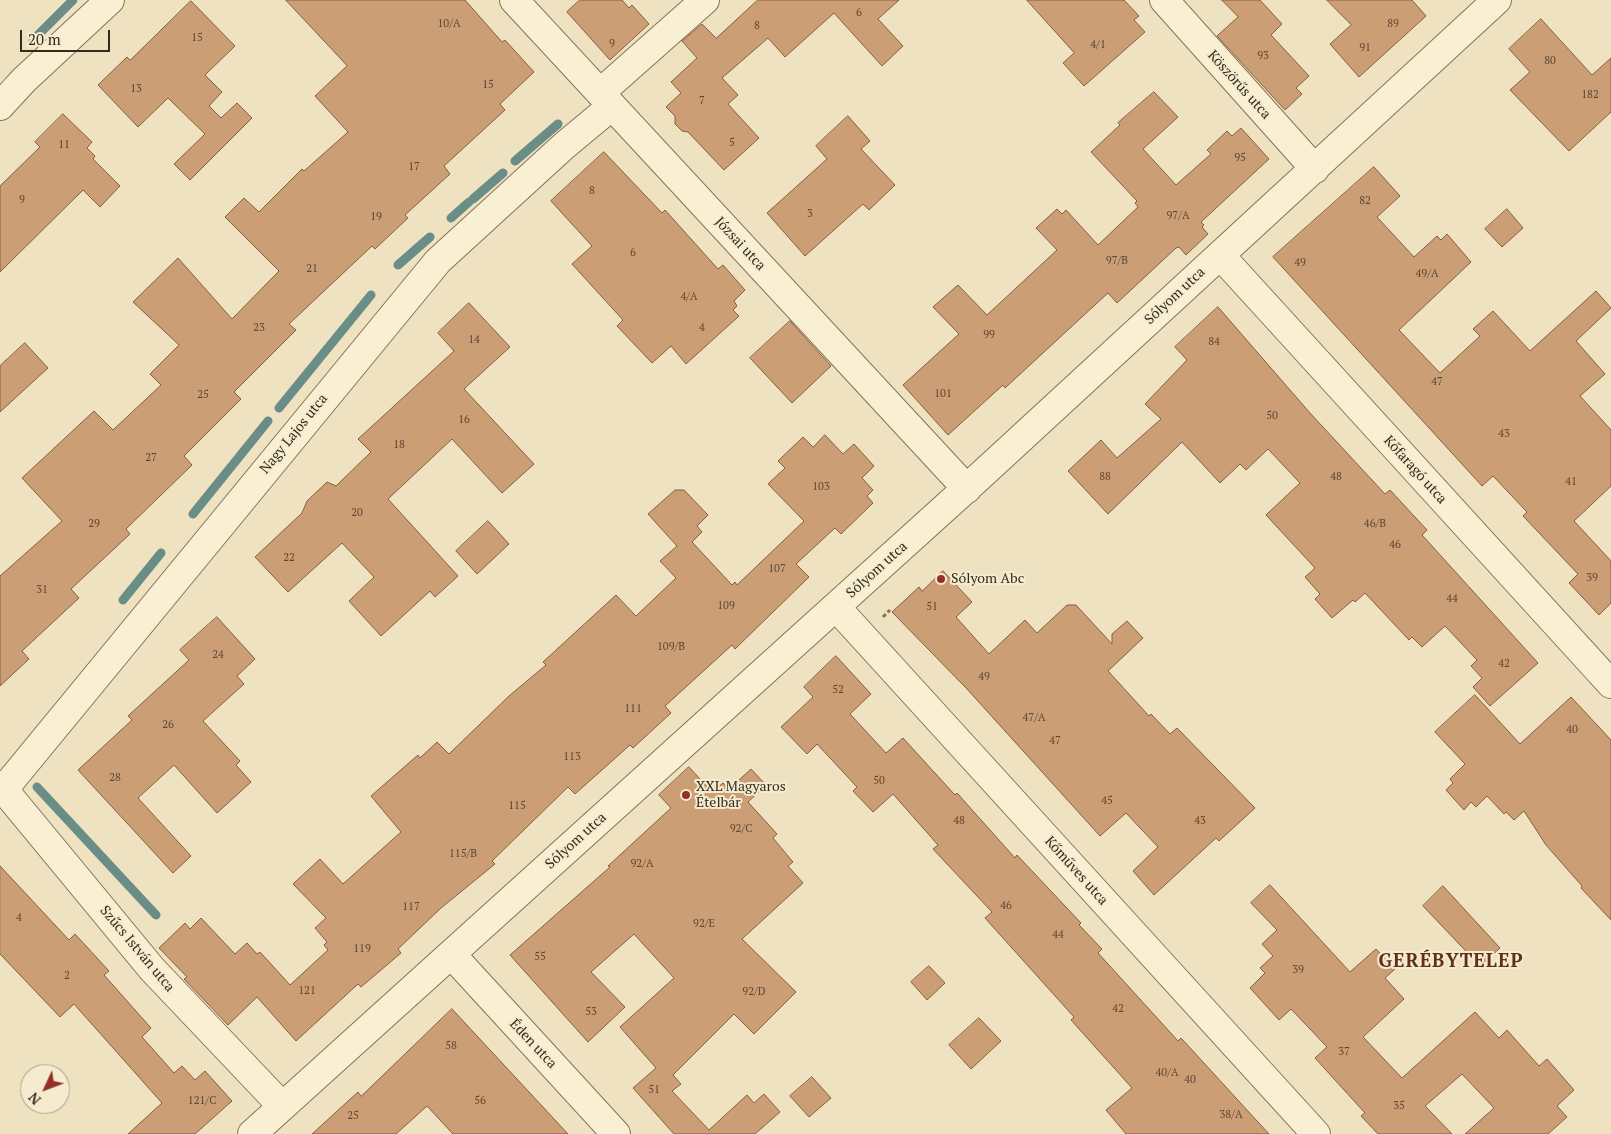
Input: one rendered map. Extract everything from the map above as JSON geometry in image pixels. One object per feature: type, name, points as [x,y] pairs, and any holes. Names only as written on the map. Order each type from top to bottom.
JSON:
[{"type":"street","points":[[4,92],[110,0]]},
{"type":"street","name":"Józsai utca","points":[[514,0],[966,489]]},
{"type":"street","name":"Nagy Lajos utca","points":[[2,787],[438,261],[565,145],[606,99],[705,0]]},
{"type":"street","name":"Köszörűs utca","points":[[1164,0],[1315,169]]},
{"type":"street","name":"Sólyom utca","points":[[272,1123],[451,954],[966,489],[1497,0]]},
{"type":"street","name":"Kőfaragó utca","points":[[1220,255],[1611,684]]},
{"type":"street","name":"Kőműves utca","points":[[836,607],[1316,1134]]},
{"type":"street","name":"Szűcs István utca","points":[[2,787],[152,969],[272,1123]]},
{"type":"street","name":"Éden utca","points":[[451,954],[616,1134]]},
{"type":"building","points":[[286,0],[465,0],[502,42],[505,40],[534,72],[500,104],[505,110],[444,166],[450,174],[405,215],[408,218],[375,249],[372,246],[289,324],[296,330],[234,392],[241,399],[184,456],[192,465],[126,529],[130,534],[71,589],[79,598],[22,651],[29,659],[0,686],[0,576],[62,521],[22,478],[94,411],[113,430],[161,385],[150,374],[179,345],[133,302],[178,258],[232,319],[279,271],[225,217],[244,198],[259,212],[302,169],[304,171],[348,132],[315,96],[347,66]]},
{"type":"building","points":[[580,0],[622,0],[629,8],[632,5],[649,24],[610,60],[567,12]]},
{"type":"building","points":[[758,0],[899,0],[878,19],[903,46],[882,66],[834,13],[785,57],[768,38],[722,78],[738,95],[728,104],[759,138],[724,170],[688,132],[682,131],[675,124],[675,116],[666,107],[681,93],[671,82],[697,58],[682,41],[702,24],[716,38]]},
{"type":"building","points":[[1027,0],[1124,0],[1139,16],[1134,20],[1145,32],[1084,86],[1063,63],[1074,53]]},
{"type":"building","points":[[1222,0],[1260,0],[1282,24],[1271,35],[1309,76],[1296,88],[1302,94],[1285,110],[1217,36],[1238,17]]},
{"type":"building","points":[[1327,0],[1412,0],[1426,16],[1359,77],[1330,44],[1351,25]]},
{"type":"building","points":[[191,1],[235,46],[205,75],[222,92],[209,106],[221,118],[237,103],[252,118],[190,180],[174,164],[205,134],[168,98],[138,127],[98,85],[127,57],[130,60]]},
{"type":"building","points":[[1541,19],[1592,75],[1611,58],[1611,112],[1569,151],[1510,90],[1530,72],[1509,49]]},
{"type":"building","points":[[1154,92],[1178,117],[1143,149],[1176,185],[1211,154],[1207,150],[1227,131],[1232,136],[1241,128],[1269,159],[1201,222],[1204,225],[1202,227],[1208,234],[1186,255],[1179,247],[1176,248],[1117,303],[1108,293],[1005,388],[1003,385],[948,435],[903,385],[959,334],[933,307],[958,285],[987,315],[1057,250],[1036,228],[1057,209],[1062,214],[1066,210],[1098,245],[1138,207],[1135,203],[1137,201],[1091,152],[1120,125],[1118,123]]},
{"type":"building","points":[[63,114],[92,142],[87,148],[95,156],[93,159],[120,186],[100,207],[83,190],[0,272],[0,186],[40,147],[35,142]]},
{"type":"building","points":[[848,116],[870,141],[861,149],[895,185],[869,210],[863,204],[805,256],[767,213],[827,159],[816,146]]},
{"type":"building","points":[[604,152],[662,213],[665,210],[718,269],[723,265],[745,290],[734,301],[737,306],[733,310],[739,316],[686,364],[671,346],[652,363],[617,326],[623,320],[572,264],[592,246],[551,201]]},
{"type":"building","points":[[1374,167],[1400,196],[1377,217],[1414,257],[1437,236],[1441,240],[1447,234],[1471,262],[1399,330],[1440,373],[1480,336],[1473,329],[1493,311],[1530,351],[1596,291],[1611,308],[1576,341],[1605,374],[1580,396],[1611,430],[1611,486],[1574,521],[1611,561],[1611,603],[1599,615],[1569,583],[1578,574],[1523,516],[1527,512],[1493,476],[1482,486],[1273,257]]},
{"type":"building","points":[[1507,209],[1523,228],[1502,247],[1485,229]]},
{"type":"building","points":[[469,303],[510,347],[464,389],[534,464],[502,493],[452,439],[388,499],[458,576],[435,597],[430,591],[381,636],[349,601],[374,577],[342,543],[288,592],[255,557],[302,513],[307,501],[327,482],[336,486],[371,452],[358,439],[454,351],[438,333]]},
{"type":"building","points":[[1218,307],[1310,413],[1385,494],[1390,490],[1427,530],[1422,535],[1538,663],[1490,706],[1473,687],[1482,678],[1471,666],[1477,660],[1445,626],[1422,647],[1412,637],[1409,640],[1365,593],[1355,602],[1353,600],[1332,618],[1315,599],[1320,594],[1305,577],[1315,568],[1266,515],[1300,483],[1268,449],[1246,470],[1240,464],[1220,483],[1182,442],[1108,514],[1068,471],[1101,440],[1117,458],[1161,419],[1145,404],[1187,360],[1175,347]]},
{"type":"building","points":[[790,321],[831,366],[792,403],[750,358]]},
{"type":"building","points":[[25,343],[48,368],[0,412],[0,366]]},
{"type":"building","points":[[825,435],[843,454],[854,444],[874,466],[862,478],[873,490],[867,496],[873,503],[841,534],[835,528],[796,564],[809,577],[735,649],[732,645],[665,706],[671,713],[633,748],[630,745],[575,794],[568,787],[492,861],[495,864],[441,908],[398,949],[401,953],[361,987],[358,984],[296,1041],[257,997],[228,1025],[184,979],[187,977],[159,948],[185,923],[190,929],[201,918],[235,954],[247,943],[257,954],[260,952],[290,985],[328,950],[324,945],[327,942],[315,928],[326,918],[293,884],[320,859],[343,884],[401,832],[371,796],[418,755],[420,758],[437,742],[449,754],[509,696],[546,665],[543,662],[616,595],[636,616],[676,578],[660,561],[677,546],[648,514],[675,490],[684,490],[708,515],[697,526],[702,532],[692,542],[732,585],[735,582],[737,585],[804,521],[768,484],[785,468],[778,461],[803,437],[813,447]]},
{"type":"building","points":[[488,521],[509,544],[477,574],[456,551]]},
{"type":"building","points":[[943,571],[972,602],[956,617],[989,654],[1025,620],[1037,633],[1067,605],[1076,605],[1112,644],[1112,634],[1127,621],[1143,638],[1108,671],[1149,716],[1151,714],[1170,734],[1177,728],[1255,808],[1219,841],[1216,838],[1154,895],[1133,871],[1158,847],[1126,813],[1100,836],[967,689],[892,612],[919,587],[922,591]]},
{"type":"building","points":[[217,617],[255,659],[237,676],[244,684],[203,721],[240,761],[236,765],[251,782],[217,813],[174,765],[138,798],[191,856],[173,873],[78,770],[132,720],[128,716],[189,660],[180,650]]},
{"type":"building","points":[[836,656],[871,694],[850,714],[886,753],[903,738],[955,795],[957,793],[1015,858],[1017,855],[1081,923],[1079,925],[1102,949],[1098,953],[1178,1041],[1181,1038],[1269,1134],[1126,1134],[1106,1110],[1132,1088],[1071,1020],[1074,1017],[985,918],[992,912],[933,849],[938,845],[893,794],[873,812],[853,791],[857,787],[817,744],[807,754],[781,727],[813,697],[804,687]]},
{"type":"building","points":[[1475,695],[1520,744],[1571,697],[1611,740],[1611,920],[1581,888],[1582,886],[1546,845],[1524,811],[1514,820],[1506,812],[1504,814],[1487,796],[1476,807],[1471,802],[1464,810],[1446,790],[1453,783],[1450,779],[1465,764],[1435,732]]},
{"type":"building","points":[[689,767],[712,792],[723,783],[729,789],[751,769],[766,785],[748,802],[777,834],[773,838],[793,862],[788,866],[803,883],[742,939],[796,992],[754,1034],[734,1014],[673,1075],[681,1084],[672,1091],[709,1130],[747,1095],[754,1103],[764,1094],[780,1112],[755,1134],[674,1134],[633,1088],[656,1068],[620,1027],[674,978],[634,934],[591,972],[625,1007],[588,1042],[510,955],[610,867],[608,866],[671,808],[659,795]]},
{"type":"building","points":[[0,866],[69,940],[75,934],[109,971],[104,975],[151,1028],[142,1037],[174,1073],[182,1066],[195,1080],[205,1071],[232,1101],[195,1134],[128,1134],[162,1103],[74,1004],[60,1017],[0,954]]},
{"type":"building","points":[[1270,885],[1350,972],[1376,949],[1395,969],[1385,978],[1404,999],[1363,1037],[1402,1078],[1475,1012],[1499,1038],[1507,1030],[1539,1066],[1547,1059],[1574,1090],[1557,1106],[1567,1117],[1548,1134],[1465,1134],[1494,1108],[1462,1074],[1425,1106],[1452,1134],[1378,1134],[1361,1116],[1365,1113],[1315,1058],[1327,1047],[1291,1009],[1279,1020],[1250,988],[1265,973],[1260,968],[1273,956],[1262,944],[1277,930],[1251,903]]},
{"type":"building","points":[[1443,886],[1500,948],[1480,966],[1423,906]]},
{"type":"building","points":[[929,966],[945,983],[927,1000],[911,982]]},
{"type":"building","points":[[452,1009],[568,1134],[453,1134],[427,1106],[396,1134],[312,1134],[358,1092],[361,1096]]},
{"type":"building","points":[[979,1018],[1001,1041],[971,1069],[949,1045]]},
{"type":"building","points":[[812,1077],[831,1098],[809,1117],[790,1096]]},
{"type":"waterway","points":[[33,40],[73,0]]},
{"type":"waterway","points":[[515,161],[558,124]]},
{"type":"waterway","points":[[473,199],[503,173]]},
{"type":"waterway","points":[[451,218],[469,202]]},
{"type":"waterway","points":[[398,265],[430,237]]},
{"type":"waterway","points":[[279,408],[371,295]]},
{"type":"waterway","points":[[193,514],[268,421]]},
{"type":"waterway","points":[[123,600],[161,553]]},
{"type":"waterway","points":[[37,787],[156,915]]},
{"type":"place","name":"Sólyom Abc","points":[[941,579]]},
{"type":"place","name":"XXL Magyaros Ételbár","points":[[686,795]]},
{"type":"district","name":"GERÉBYTELEP","points":[[1451,962]]}]
